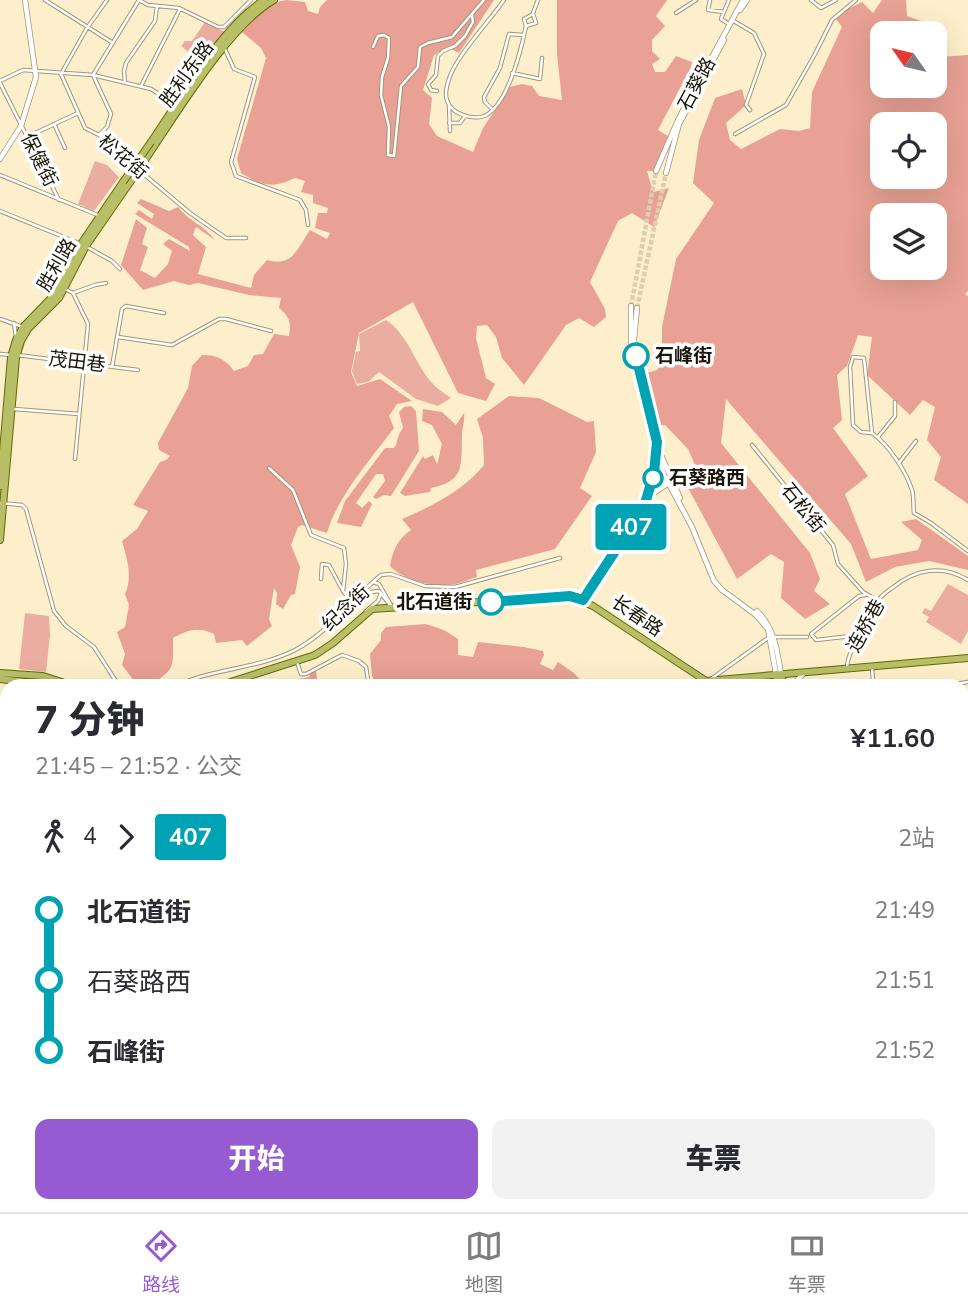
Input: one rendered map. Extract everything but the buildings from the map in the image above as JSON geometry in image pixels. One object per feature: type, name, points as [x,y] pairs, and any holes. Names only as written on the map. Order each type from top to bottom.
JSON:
[{"type":"main road","points":[[0,159],[21,125],[36,72],[24,0]]},
{"type":"main road","name":"胜利路","points":[[0,486],[2,437],[10,408],[9,382],[16,340],[56,293],[123,182],[222,41],[251,9],[264,0]]},
{"type":"main road","name":"胜利东路","points":[[135,175],[225,47],[252,16],[274,0]]},
{"type":"main road","name":"石葵路","points":[[656,172],[679,118],[745,0]]},
{"type":"main road","points":[[666,173],[679,124],[732,21]]},
{"type":"main road","name":"胜利路","points":[[102,217],[135,175]]},
{"type":"main road","name":"胜利路","points":[[0,540],[14,355],[26,328],[59,298],[84,245]]},
{"type":"main road","points":[[631,306],[631,349],[668,481]]},
{"type":"main road","points":[[637,308],[635,349],[657,453],[714,581],[756,615],[773,637],[780,679]]},
{"type":"main road","points":[[0,381],[9,382]]},
{"type":"main road","points":[[583,598],[585,588],[641,505],[655,440]]},
{"type":"main road","points":[[648,500],[657,453]]},
{"type":"main road","points":[[653,477],[659,474],[668,481]]},
{"type":"main road","points":[[651,486],[668,481]]},
{"type":"main road","points":[[583,598],[648,500],[668,481]]},
{"type":"main road","points":[[570,596],[585,588]]},
{"type":"main road","name":"长春路","points":[[241,679],[297,662],[324,650],[373,610],[391,606],[570,596],[583,598],[703,679]]},
{"type":"main road","name":"长春路","points":[[727,679],[968,658]]},
{"type":"main road","points":[[799,679],[806,672]]},
{"type":"main road","points":[[0,676],[33,679]]},
{"type":"main road","points":[[0,676],[18,679]]},
{"type":"main road","points":[[0,676],[43,676],[52,679]]},
{"type":"street","points":[[45,0],[113,43]]},
{"type":"street","points":[[61,74],[87,28],[107,0]]},
{"type":"street","points":[[93,75],[139,0],[145,4],[180,9],[218,27],[223,27],[251,0]]},
{"type":"street","points":[[373,47],[378,36],[384,35],[388,38],[388,58],[380,95],[389,127],[388,155],[394,156],[401,86],[418,67],[420,47],[452,37],[484,0]]},
{"type":"street","points":[[450,131],[449,105],[446,98],[449,78],[504,0]]},
{"type":"street","points":[[526,26],[536,23],[533,14],[538,0]]},
{"type":"street","points":[[676,13],[696,0]]},
{"type":"street","points":[[710,0],[708,10],[724,12]]},
{"type":"street","points":[[729,0],[720,19],[732,21],[754,33],[764,54],[746,104],[750,110]]},
{"type":"street","points":[[811,0],[821,8],[836,0]]},
{"type":"street","points":[[734,134],[786,105],[832,20],[856,0]]},
{"type":"street","points":[[125,82],[126,64],[155,21],[157,6]]},
{"type":"street","points":[[141,86],[180,9]]},
{"type":"street","points":[[449,105],[465,116],[485,116],[493,110],[512,73],[524,35],[524,19],[533,14]]},
{"type":"street","points":[[437,92],[431,90],[428,84],[436,75],[438,56],[465,36],[472,22],[472,15]]},
{"type":"street","points":[[493,110],[484,97],[500,68],[509,34],[524,35]]},
{"type":"street","points":[[225,47],[234,69],[256,77],[231,162],[236,176],[300,200],[306,211],[308,225]]},
{"type":"street","points":[[512,73],[540,79],[542,58]]},
{"type":"street","points":[[0,82],[23,70],[93,75],[156,91],[176,106]]},
{"type":"street","name":"松花街","points":[[61,74],[85,128],[99,135],[190,213],[226,238],[246,238]]},
{"type":"street","points":[[93,75],[111,114],[107,127],[99,135]]},
{"type":"street","name":"保健街","points":[[0,82],[59,200]]},
{"type":"street","points":[[27,137],[78,112]]},
{"type":"street","points":[[449,122],[460,122],[465,116]]},
{"type":"street","points":[[54,124],[65,148]]},
{"type":"street","points":[[0,175],[102,217]]},
{"type":"street","points":[[0,211],[84,245],[105,256],[120,269]]},
{"type":"street","points":[[73,293],[106,283]]},
{"type":"street","points":[[64,288],[73,293],[88,324],[75,459]]},
{"type":"street","points":[[112,367],[122,309],[125,306],[164,313]]},
{"type":"street","points":[[0,319],[26,328]]},
{"type":"street","points":[[118,337],[172,345],[219,319],[271,331]]},
{"type":"street","points":[[14,323],[16,340]]},
{"type":"street","name":"茂田巷","points":[[0,354],[138,370]]},
{"type":"street","points":[[872,433],[864,358],[853,357],[850,367],[853,425],[861,432],[872,433],[878,437],[906,475],[914,513],[968,551]]},
{"type":"street","points":[[878,437],[895,416],[895,402]]},
{"type":"street","points":[[10,408],[79,414]]},
{"type":"street","points":[[898,464],[916,440]]},
{"type":"street","name":"石松街","points":[[752,446],[833,545],[838,564],[863,593],[878,601]]},
{"type":"street","points":[[270,468],[293,491],[311,535],[344,548],[346,564],[343,591]]},
{"type":"street","points":[[2,503],[22,505],[26,509],[54,611],[66,626],[94,647],[115,679]]},
{"type":"street","name":"纪念街","points":[[194,679],[250,667],[293,651],[314,638],[351,601],[386,574],[425,586],[455,587],[559,558]]},
{"type":"street","points":[[321,579],[322,564],[325,563],[329,565],[351,601]]},
{"type":"street","name":"连桥巷","points":[[847,667],[855,643],[878,601],[905,578],[919,572],[947,572],[968,580]]},
{"type":"street","points":[[363,616],[368,608],[381,598],[382,581],[386,574]]},
{"type":"street","points":[[373,582],[376,582],[391,606]]},
{"type":"street","points":[[359,594],[382,591]]},
{"type":"street","points":[[855,643],[851,636],[816,640],[811,634],[859,596],[869,596]]},
{"type":"street","points":[[711,679],[773,637],[807,638]]},
{"type":"street","points":[[297,662],[301,674],[306,674],[342,655],[359,661],[366,667],[368,679]]},
{"type":"street","points":[[968,658],[968,664]]},
{"type":"street","points":[[872,665],[873,679]]},
{"type":"shaded area","points":[[327,0],[494,0],[459,53],[447,47],[434,55],[423,90],[432,98],[429,124],[437,136],[473,152],[483,128],[510,87],[522,84],[532,86],[539,96],[562,100],[557,54],[557,0],[667,0],[656,16],[665,26],[652,40],[652,51],[660,59],[652,64],[655,72],[665,72],[676,56],[692,62],[658,130],[668,136],[655,171],[647,171],[653,192],[669,188],[654,227],[632,213],[618,221],[590,282],[605,309],[606,317],[594,327],[579,318],[566,325],[524,385],[502,358],[496,337],[487,325],[477,326],[476,338],[486,378],[495,384],[486,401],[458,393],[413,302],[359,333],[351,372],[357,386],[380,379],[412,401],[397,404],[389,416],[394,428],[338,506],[327,533],[302,525],[298,527],[291,545],[300,567],[295,594],[291,595],[283,609],[276,604],[277,593],[274,588],[269,619],[272,626],[247,646],[242,640],[216,643],[214,634],[203,630],[188,631],[173,638],[173,661],[169,671],[158,679],[133,679],[122,665],[125,654],[117,632],[125,627],[129,605],[125,594],[129,581],[128,568],[122,541],[137,529],[148,511],[133,505],[160,462],[170,456],[159,450],[158,443],[188,388],[192,366],[202,355],[220,358],[234,371],[248,366],[254,355],[263,354],[274,334],[289,336],[290,327],[288,317],[279,308],[281,298],[174,281],[143,290],[121,265],[136,219],[147,228],[142,244],[148,247],[140,270],[155,278],[168,264],[172,251],[163,244],[169,239],[190,251],[189,247],[135,214],[139,210],[152,219],[154,214],[137,203],[141,199],[169,211],[178,207],[215,240],[196,227],[193,235],[206,247],[198,274],[251,288],[254,275],[267,260],[276,262],[289,259],[310,230],[327,239],[330,233],[315,228],[318,213],[327,213],[328,208],[313,203],[313,195],[301,192],[305,181],[295,178],[268,185],[255,181],[241,173],[237,159],[266,58],[261,48],[242,32],[267,8],[279,2],[305,2],[308,11],[318,14],[320,7]]},
{"type":"shaded area","points":[[882,0],[906,0],[907,16],[921,21],[870,21],[870,98],[947,98],[947,57],[968,55],[968,291],[965,294],[968,296],[968,504],[934,480],[941,457],[927,440],[935,407],[923,400],[910,415],[867,375],[872,337],[858,335],[847,366],[837,375],[842,420],[833,428],[868,476],[845,494],[871,559],[918,550],[922,540],[901,522],[916,519],[968,556],[968,570],[929,561],[895,567],[866,582],[851,544],[726,399],[721,443],[810,553],[820,579],[814,591],[830,604],[805,619],[781,598],[784,562],[771,554],[737,579],[687,486],[700,476],[688,449],[665,425],[657,425],[643,374],[657,370],[662,364],[662,327],[676,259],[714,203],[693,183],[699,140],[715,98],[742,89],[746,105],[726,123],[730,140],[741,149],[780,129],[799,131],[810,128],[812,92],[842,27],[834,16],[862,2],[873,13]]},
{"type":"shaded area","points":[[205,22],[227,33],[196,68],[187,62],[192,55],[181,46],[185,41],[192,41]]},
{"type":"shaded area","points":[[95,161],[107,165],[119,177],[94,211],[78,204]]},
{"type":"shaded area","points":[[386,320],[401,334],[433,384],[451,398],[438,406],[416,399],[379,372],[368,382],[357,384],[352,371],[356,352],[360,351],[359,334]]},
{"type":"shaded area","points":[[509,396],[539,398],[587,422],[594,421],[596,452],[580,488],[592,496],[555,549],[476,570],[477,577],[455,584],[438,585],[403,576],[390,566],[394,550],[411,530],[402,519],[457,490],[484,465],[483,438],[477,419]]},
{"type":"shaded area","points":[[411,406],[416,411],[419,451],[391,496],[384,495],[376,499],[373,497],[385,481],[383,474],[376,474],[356,503],[362,508],[369,501],[372,504],[361,527],[337,523],[345,501],[385,448],[394,448],[403,428],[399,412],[404,407]]},
{"type":"shaded area","points":[[423,409],[442,412],[456,425],[464,413],[461,464],[459,471],[450,481],[431,488],[430,492],[405,496],[400,493],[423,456],[425,459],[433,455],[437,464],[442,444],[432,425],[422,421]]},
{"type":"shaded area","points":[[948,584],[968,595],[968,631],[961,644],[926,622],[929,617],[922,613],[925,608],[931,611]]},
{"type":"shaded area","points":[[25,613],[49,616],[46,672],[19,669]]},
{"type":"shaded area","points":[[426,624],[444,630],[458,639],[458,655],[473,657],[478,642],[543,651],[540,664],[553,670],[558,662],[580,679],[373,679],[370,654],[381,640],[381,633],[386,627]]},
{"type":"shaded area","points":[[316,671],[317,679],[298,679],[309,677]]},
{"type":"tunnel","points":[[631,306],[656,171]]},
{"type":"tunnel","points":[[637,308],[666,173]]},
{"type":"bus line","name":"407","points":[[491,602],[570,596],[583,600],[644,507],[654,473],[657,442],[636,356]]},
{"type":"place","name":"石峰街","points":[[636,356]]},
{"type":"place","name":"石葵路西","points":[[653,478]]},
{"type":"place","name":"北石道街","points":[[491,602]]}]
